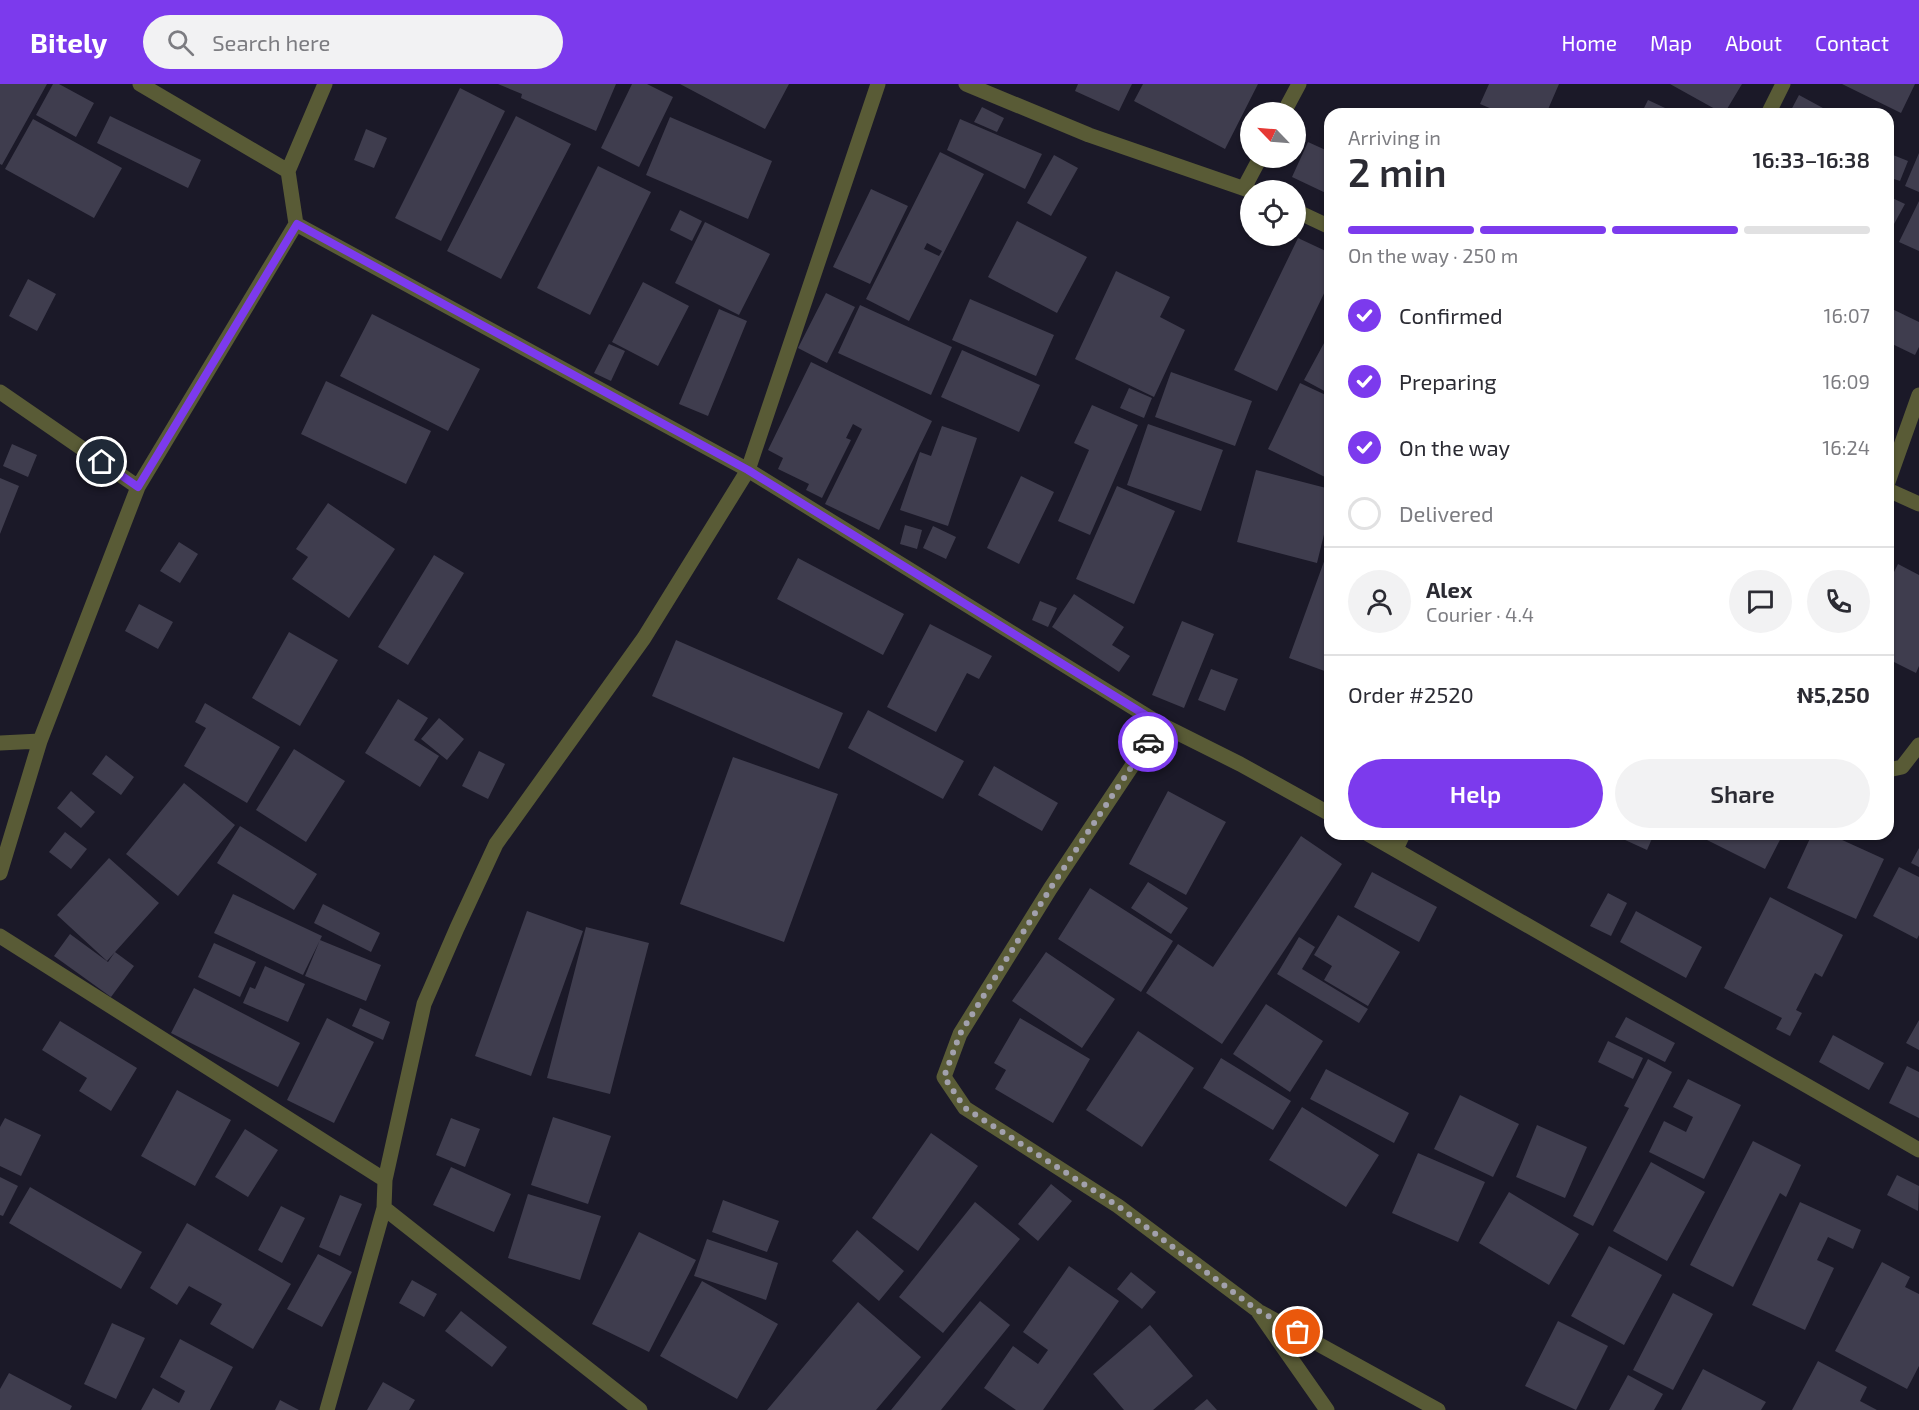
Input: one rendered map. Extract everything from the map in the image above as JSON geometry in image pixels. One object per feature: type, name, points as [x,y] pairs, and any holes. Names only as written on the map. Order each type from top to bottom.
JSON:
[{"type":"street","points":[[140,84],[288,171]]},
{"type":"street","points":[[0,873],[40,741],[138,487],[297,224],[288,171],[325,84]]},
{"type":"street","points":[[327,1410],[384,1208],[386,1180],[424,1005],[496,844],[644,638],[748,470],[878,84]]},
{"type":"street","points":[[966,84],[1089,135],[1240,187]]},
{"type":"street","points":[[1289,102],[1299,84]]},
{"type":"street","points":[[1771,108],[1783,84]]},
{"type":"street","points":[[1306,216],[1324,224]]},
{"type":"street","points":[[297,224],[748,470],[1160,724],[1324,810]]},
{"type":"street","points":[[0,392],[138,487]]},
{"type":"street","points":[[1894,465],[1919,394]]},
{"type":"street","points":[[1894,493],[1919,504]]},
{"type":"street","points":[[1160,724],[1050,889],[960,1034],[944,1077],[965,1108],[1118,1206],[1257,1310],[1438,1410]]},
{"type":"street","points":[[0,743],[40,741]]},
{"type":"street","points":[[1894,769],[1902,767],[1919,746]]},
{"type":"street","points":[[1379,840],[1919,1150]]},
{"type":"street","points":[[1396,849],[1400,840]]},
{"type":"street","points":[[0,936],[386,1180]]},
{"type":"street","points":[[384,1208],[640,1410]]},
{"type":"street","points":[[1257,1310],[1327,1410]]},
{"type":"building","points":[[0,84],[47,84],[2,165],[0,164]]},
{"type":"building","points":[[53,84],[59,84],[94,103],[76,137],[36,115]]},
{"type":"building","points":[[498,84],[616,84],[596,131],[521,98],[522,94]]},
{"type":"building","points":[[632,84],[647,84],[673,97],[639,167],[601,148]]},
{"type":"building","points":[[680,84],[789,84],[765,129]]},
{"type":"building","points":[[1078,84],[1132,84],[1119,111],[1075,91]]},
{"type":"building","points":[[1143,84],[1258,84],[1249,102],[1240,102],[1240,119],[1225,149],[1134,101]]},
{"type":"building","points":[[1489,84],[1559,84],[1549,108],[1490,108],[1480,104]]},
{"type":"building","points":[[1670,84],[1742,84],[1728,108],[1713,108]]},
{"type":"building","points":[[1842,84],[1915,84],[1901,113]]},
{"type":"building","points":[[460,88],[505,111],[441,241],[395,218]]},
{"type":"building","points":[[1799,95],[1823,108],[1792,108]]},
{"type":"building","points":[[1648,100],[1665,108],[1644,108]]},
{"type":"building","points":[[982,107],[1004,118],[997,132],[974,122]]},
{"type":"building","points":[[110,116],[201,160],[188,188],[97,143]]},
{"type":"building","points":[[516,116],[571,144],[501,279],[447,251]]},
{"type":"building","points":[[670,117],[772,161],[748,219],[646,175]]},
{"type":"building","points":[[33,119],[122,168],[94,218],[5,169]]},
{"type":"building","points":[[960,119],[1042,154],[1025,189],[947,150]]},
{"type":"building","points":[[366,129],[387,138],[374,168],[354,160]]},
{"type":"building","points":[[1308,142],[1324,149],[1324,192],[1306,184],[1306,180],[1292,177],[1296,168],[1306,168]]},
{"type":"building","points":[[940,152],[984,174],[909,321],[866,299]],"holes":[[[927,243],[942,251],[939,256],[924,249]]]},
{"type":"building","points":[[1919,153],[1919,192],[1905,186]]},
{"type":"building","points":[[1054,155],[1078,168],[1051,216],[1027,203]]},
{"type":"building","points":[[1894,155],[1908,161],[1900,181],[1894,179]]},
{"type":"building","points":[[598,166],[651,192],[590,315],[537,288]]},
{"type":"building","points":[[871,189],[908,206],[870,284],[833,267]]},
{"type":"building","points":[[1894,199],[1905,204],[1894,224]]},
{"type":"building","points":[[1919,201],[1919,251],[1899,242]]},
{"type":"building","points":[[680,210],[702,221],[692,241],[670,230]]},
{"type":"building","points":[[1017,221],[1087,257],[1057,313],[988,277]]},
{"type":"building","points":[[705,222],[770,254],[739,315],[675,283]]},
{"type":"building","points":[[1306,242],[1324,250],[1324,293],[1277,391],[1234,370],[1294,246],[1306,246]]},
{"type":"building","points":[[1116,271],[1170,297],[1160,317],[1185,330],[1154,397],[1075,359]]},
{"type":"building","points":[[28,279],[56,294],[37,331],[9,316]]},
{"type":"building","points":[[643,282],[689,306],[658,366],[612,342]]},
{"type":"building","points":[[826,293],[855,307],[827,363],[798,348]]},
{"type":"building","points":[[970,299],[1054,335],[1036,376],[952,340]]},
{"type":"building","points":[[860,305],[952,347],[931,395],[838,353]]},
{"type":"building","points":[[719,309],[747,321],[708,416],[679,404]]},
{"type":"building","points":[[1894,310],[1919,322],[1919,347],[1915,355],[1894,345]]},
{"type":"building","points":[[372,314],[480,369],[448,431],[340,376]]},
{"type":"building","points":[[1324,343],[1324,391],[1304,380]]},
{"type":"building","points":[[609,344],[625,351],[611,381],[594,373]]},
{"type":"building","points":[[962,350],[1040,385],[1019,432],[941,397]]},
{"type":"building","points":[[811,362],[932,421],[879,530],[825,504],[862,429],[853,424],[846,438],[851,440],[822,498],[806,490],[809,484],[778,469],[783,458],[768,450]]},
{"type":"building","points":[[1171,372],[1252,401],[1235,446],[1155,417]]},
{"type":"building","points":[[326,381],[431,431],[406,484],[301,434]]},
{"type":"building","points":[[1300,383],[1324,394],[1324,477],[1268,449]]},
{"type":"building","points":[[1129,388],[1152,398],[1144,418],[1120,408]]},
{"type":"building","points":[[1092,405],[1138,425],[1090,535],[1058,521],[1089,450],[1074,443]]},
{"type":"building","points":[[1148,424],[1223,450],[1201,511],[1127,485]]},
{"type":"building","points":[[942,426],[977,438],[948,526],[900,510],[920,452],[931,456]]},
{"type":"building","points":[[12,444],[37,455],[28,477],[3,466]]},
{"type":"building","points":[[1256,470],[1324,487],[1324,534],[1317,563],[1237,542]]},
{"type":"building","points":[[1021,476],[1054,492],[1019,564],[987,548]]},
{"type":"building","points":[[0,478],[19,486],[0,534]]},
{"type":"building","points":[[1117,486],[1175,511],[1134,604],[1076,579]]},
{"type":"building","points":[[328,503],[395,549],[349,618],[292,579],[308,557],[296,549]]},
{"type":"building","points":[[905,525],[922,530],[917,549],[900,544]]},
{"type":"building","points":[[933,526],[956,537],[946,559],[923,548]]},
{"type":"building","points":[[179,542],[198,554],[180,583],[160,571]]},
{"type":"building","points":[[434,555],[464,573],[408,665],[378,647]]},
{"type":"building","points":[[798,558],[904,614],[883,655],[777,599]]},
{"type":"building","points":[[1324,562],[1324,671],[1289,658]]},
{"type":"building","points":[[1898,564],[1919,575],[1919,666],[1916,673],[1894,662],[1894,572]]},
{"type":"building","points":[[1074,594],[1124,627],[1112,645],[1130,656],[1119,672],[1052,627]]},
{"type":"building","points":[[1040,601],[1057,608],[1048,627],[1032,620]]},
{"type":"building","points":[[139,604],[173,622],[158,649],[125,631]]},
{"type":"building","points":[[1182,621],[1214,634],[1184,708],[1152,695]]},
{"type":"building","points":[[930,624],[992,656],[979,679],[967,673],[936,732],[887,707]]},
{"type":"building","points":[[289,632],[338,660],[300,726],[252,698]]},
{"type":"building","points":[[676,640],[843,713],[819,769],[652,696]]},
{"type":"building","points":[[1211,669],[1238,679],[1225,711],[1198,700]]},
{"type":"building","points":[[398,699],[428,718],[414,740],[439,756],[420,787],[365,753]]},
{"type":"building","points":[[205,703],[280,747],[247,803],[184,766],[206,728],[195,722]]},
{"type":"building","points":[[868,710],[964,761],[943,799],[848,748]]},
{"type":"building","points":[[439,718],[464,739],[447,760],[421,739]]},
{"type":"building","points":[[294,749],[345,781],[306,842],[256,810]]},
{"type":"building","points":[[479,751],[505,764],[488,799],[462,786]]},
{"type":"building","points":[[106,755],[134,777],[121,795],[92,774]]},
{"type":"building","points":[[733,757],[838,794],[784,942],[680,904]]},
{"type":"building","points":[[994,766],[1058,803],[1042,831],[978,795]]},
{"type":"building","points":[[184,783],[235,825],[178,896],[126,854]]},
{"type":"building","points":[[71,791],[95,812],[81,828],[57,808]]},
{"type":"building","points":[[1168,791],[1226,822],[1186,895],[1129,864]]},
{"type":"building","points":[[240,826],[317,874],[294,910],[217,863]]},
{"type":"building","points":[[65,832],[87,849],[71,869],[49,852]]},
{"type":"building","points":[[1301,836],[1342,864],[1222,1044],[1146,993],[1178,944],[1213,967]]},
{"type":"building","points":[[1625,840],[1651,840],[1647,850]]},
{"type":"building","points":[[1707,840],[1780,840],[1765,869]]},
{"type":"building","points":[[1809,840],[1842,840],[1884,859],[1856,919],[1787,888]]},
{"type":"building","points":[[1919,848],[1919,867],[1911,863]]},
{"type":"building","points":[[109,858],[159,903],[107,961],[57,915]]},
{"type":"building","points":[[1899,867],[1919,877],[1919,935],[1917,939],[1873,916]]},
{"type":"building","points":[[1372,872],[1437,907],[1419,942],[1354,907]]},
{"type":"building","points":[[1148,882],[1188,908],[1171,934],[1131,908]]},
{"type":"building","points":[[1090,888],[1173,941],[1141,992],[1058,939]]},
{"type":"building","points":[[1608,893],[1627,903],[1611,936],[1590,926]]},
{"type":"building","points":[[233,894],[322,936],[303,975],[214,933]]},
{"type":"building","points":[[1770,897],[1843,935],[1822,977],[1815,973],[1796,1010],[1802,1013],[1790,1036],[1776,1029],[1782,1018],[1724,988]]},
{"type":"building","points":[[323,904],[380,933],[371,952],[314,923]]},
{"type":"building","points":[[527,911],[583,931],[531,1076],[475,1056]]},
{"type":"building","points":[[1636,911],[1702,947],[1686,978],[1620,942]]},
{"type":"building","points":[[1338,915],[1400,952],[1368,1006],[1324,980],[1332,966],[1314,955]]},
{"type":"building","points":[[586,927],[649,943],[610,1094],[547,1078]]},
{"type":"building","points":[[70,934],[108,962],[115,952],[134,966],[111,997],[54,956]]},
{"type":"building","points":[[1299,937],[1315,947],[1302,969],[1368,1009],[1359,1023],[1277,974]]},
{"type":"building","points":[[320,940],[381,965],[366,1001],[305,976]]},
{"type":"building","points":[[214,943],[256,962],[240,997],[198,977]]},
{"type":"building","points":[[1046,952],[1115,999],[1082,1048],[1012,1001]]},
{"type":"building","points":[[265,966],[305,984],[288,1022],[243,1003],[250,987],[255,989]]},
{"type":"building","points":[[194,988],[300,1043],[278,1087],[171,1033]]},
{"type":"building","points":[[1266,1004],[1323,1041],[1290,1092],[1233,1054]]},
{"type":"building","points":[[360,1008],[390,1022],[383,1040],[352,1026]]},
{"type":"building","points":[[1626,1017],[1675,1043],[1665,1062],[1615,1037]]},
{"type":"building","points":[[327,1018],[374,1042],[334,1123],[287,1100]]},
{"type":"building","points":[[1020,1018],[1090,1059],[1053,1123],[995,1089],[1006,1070],[994,1063]]},
{"type":"building","points":[[1919,1020],[1919,1050],[1906,1043]]},
{"type":"building","points":[[60,1021],[137,1068],[111,1111],[79,1091],[87,1078],[42,1050]]},
{"type":"building","points":[[1138,1031],[1194,1068],[1142,1147],[1086,1110]]},
{"type":"building","points":[[1833,1035],[1884,1063],[1869,1090],[1819,1062]]},
{"type":"building","points":[[1608,1041],[1643,1058],[1633,1079],[1598,1062]]},
{"type":"building","points":[[1221,1058],[1291,1101],[1273,1130],[1203,1088]]},
{"type":"building","points":[[1648,1059],[1672,1072],[1593,1226],[1573,1216],[1629,1108],[1624,1106]]},
{"type":"building","points":[[1907,1066],[1919,1072],[1919,1118],[1889,1103]]},
{"type":"building","points":[[1326,1069],[1409,1113],[1394,1143],[1310,1099]]},
{"type":"building","points":[[1688,1079],[1741,1105],[1704,1179],[1649,1152],[1664,1121],[1686,1132],[1693,1117],[1673,1107]]},
{"type":"building","points":[[177,1090],[231,1120],[195,1186],[141,1156]]},
{"type":"building","points":[[1460,1095],[1519,1124],[1493,1177],[1434,1149]]},
{"type":"building","points":[[1302,1107],[1379,1155],[1346,1207],[1269,1160]]},
{"type":"building","points":[[553,1117],[611,1136],[588,1204],[531,1185]]},
{"type":"building","points":[[5,1118],[41,1135],[21,1176],[0,1166],[0,1127]]},
{"type":"building","points":[[451,1118],[480,1129],[465,1167],[436,1155]]},
{"type":"building","points":[[1537,1125],[1587,1147],[1565,1198],[1516,1177]]},
{"type":"building","points":[[245,1129],[278,1150],[248,1197],[215,1177]]},
{"type":"building","points":[[931,1133],[978,1166],[918,1251],[872,1218]]},
{"type":"building","points":[[1753,1141],[1801,1165],[1786,1197],[1780,1193],[1733,1287],[1690,1265]]},
{"type":"building","points":[[1418,1153],[1485,1182],[1458,1242],[1392,1213]]},
{"type":"building","points":[[1651,1162],[1705,1192],[1667,1261],[1613,1231]]},
{"type":"building","points":[[451,1167],[511,1194],[494,1232],[433,1205]]},
{"type":"building","points":[[1897,1175],[1919,1186],[1918,1211],[1887,1195]]},
{"type":"building","points":[[0,1177],[18,1186],[3,1216],[0,1215]]},
{"type":"building","points":[[1051,1184],[1072,1201],[1038,1241],[1018,1224]]},
{"type":"building","points":[[30,1187],[142,1252],[121,1289],[9,1223]]},
{"type":"building","points":[[1509,1192],[1579,1234],[1549,1285],[1479,1243]]},
{"type":"building","points":[[528,1194],[601,1216],[580,1280],[508,1258]]},
{"type":"building","points":[[340,1195],[362,1204],[340,1256],[319,1247]]},
{"type":"building","points":[[723,1200],[779,1221],[767,1252],[712,1232]]},
{"type":"building","points":[[975,1202],[1020,1239],[943,1333],[899,1297]]},
{"type":"building","points":[[1800,1202],[1861,1230],[1853,1249],[1828,1237],[1817,1260],[1834,1268],[1805,1330],[1752,1305]]},
{"type":"building","points":[[281,1206],[305,1218],[282,1263],[258,1250]]},
{"type":"building","points":[[187,1223],[291,1284],[253,1349],[210,1324],[222,1304],[189,1286],[177,1305],[150,1288]]},
{"type":"building","points":[[857,1230],[904,1271],[879,1301],[832,1261]]},
{"type":"building","points":[[639,1232],[696,1260],[649,1352],[592,1324]]},
{"type":"building","points":[[707,1239],[778,1263],[766,1300],[694,1276]]},
{"type":"building","points":[[1609,1246],[1662,1275],[1624,1345],[1571,1316]]},
{"type":"building","points":[[318,1254],[352,1272],[322,1327],[287,1309]]},
{"type":"building","points":[[1882,1262],[1910,1277],[1905,1287],[1919,1294],[1919,1366],[1907,1389],[1835,1351]]},
{"type":"building","points":[[1069,1266],[1119,1301],[1043,1410],[1016,1410],[984,1388],[1013,1346],[1038,1364],[1048,1350],[1023,1332]]},
{"type":"building","points":[[1131,1272],[1156,1292],[1142,1309],[1117,1289]]},
{"type":"building","points":[[412,1280],[437,1294],[424,1317],[399,1303]]},
{"type":"building","points":[[702,1281],[778,1324],[737,1399],[660,1356]]},
{"type":"building","points":[[1673,1293],[1713,1314],[1673,1390],[1633,1370]]},
{"type":"building","points":[[980,1301],[1010,1325],[941,1410],[891,1410]]},
{"type":"building","points":[[858,1302],[921,1357],[876,1410],[767,1410]]},
{"type":"building","points":[[461,1311],[507,1347],[492,1367],[445,1331]]},
{"type":"building","points":[[1558,1321],[1608,1346],[1576,1410],[1525,1386]]},
{"type":"building","points":[[112,1323],[145,1338],[116,1399],[84,1384]]},
{"type":"building","points":[[1150,1325],[1193,1376],[1153,1410],[1124,1410],[1093,1374]]},
{"type":"building","points":[[180,1339],[233,1367],[210,1410],[141,1410],[153,1388],[179,1403],[185,1391],[160,1377]]},
{"type":"building","points":[[1818,1361],[1867,1387],[1860,1401],[1877,1410],[1792,1410]]},
{"type":"building","points":[[1703,1369],[1766,1402],[1761,1410],[1681,1410]]},
{"type":"building","points":[[9,1373],[72,1406],[70,1410],[0,1410],[0,1389]]},
{"type":"building","points":[[1628,1375],[1663,1394],[1654,1410],[1609,1410]]},
{"type":"building","points":[[383,1382],[415,1400],[409,1410],[367,1410]]},
{"type":"building","points":[[1207,1399],[1217,1410],[1194,1410]]},
{"type":"building","points":[[280,1400],[299,1410],[275,1410]]},
{"type":"way so far","points":[[1148,742],[1050,889],[960,1034],[944,1077],[965,1108],[1118,1206],[1257,1310],[1298,1332]]},
{"type":"route","points":[[102,462],[138,487],[297,224],[748,470],[1160,724],[1148,742]]}]
